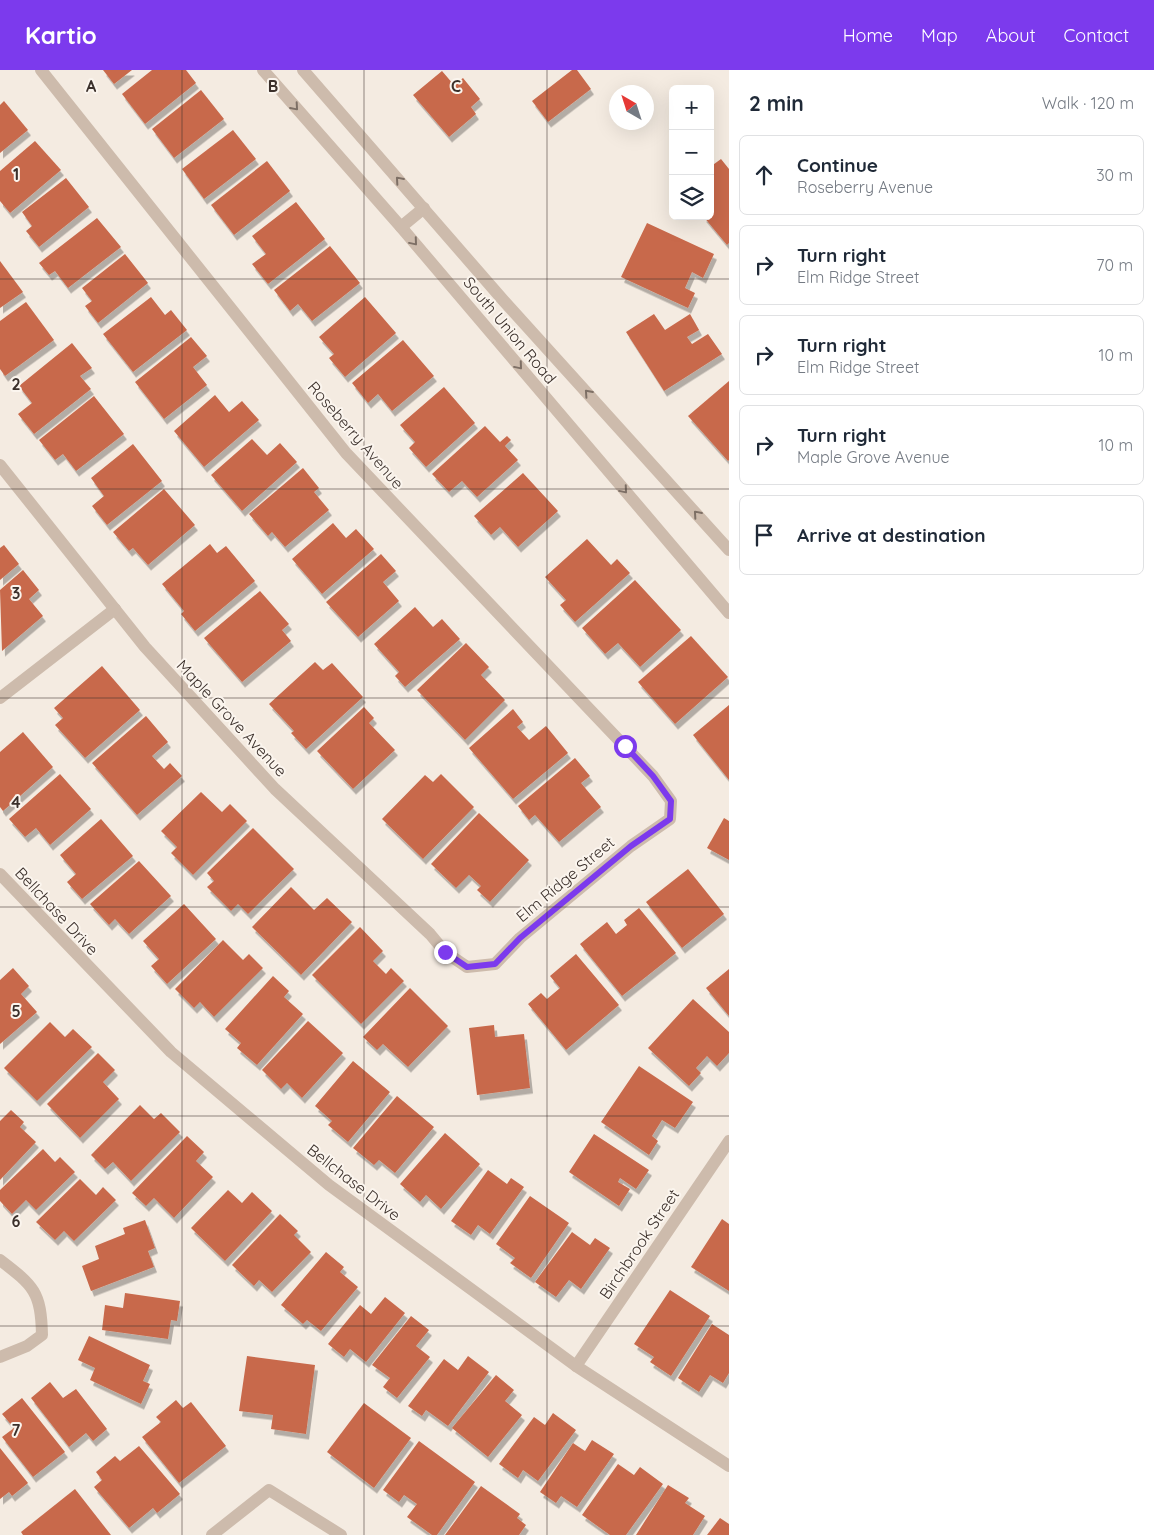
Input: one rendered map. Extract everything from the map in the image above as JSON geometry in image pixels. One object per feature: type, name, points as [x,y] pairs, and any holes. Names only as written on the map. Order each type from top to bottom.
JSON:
[{"type":"street","name":"Roseberry Avenue","points":[[41,70],[346,453],[653,776],[671,801]]},
{"type":"street","name":"South Union Road","points":[[263,70],[401,227],[729,613]]},
{"type":"street","name":"South Union Road","points":[[303,70],[504,300],[729,550]]},
{"type":"street","points":[[401,227],[424,208]]},
{"type":"street","name":"Maple Grove Avenue","points":[[0,465],[145,647],[275,789],[430,934],[445,952],[467,967]]},
{"type":"street","points":[[0,698],[114,608]]},
{"type":"street","name":"Elm Ridge Street","points":[[467,967],[495,964],[527,932],[631,846],[670,819],[671,801]]},
{"type":"street","name":"Bellchase Drive","points":[[0,874],[171,1052],[329,1185],[576,1366],[729,1466]]},
{"type":"street","name":"Birchbrook Street","points":[[576,1366],[727,1148]]},
{"type":"street","points":[[0,1260],[35,1291],[41,1309],[42,1335],[27,1346],[0,1357]]},
{"type":"street","points":[[212,1535],[269,1490],[341,1535]]},
{"type":"building","points":[[103,70],[132,70],[114,84]]},
{"type":"building","points":[[152,70],[186,70],[196,83],[145,124],[122,94]]},
{"type":"building","points":[[572,70],[577,70],[591,89],[548,122],[532,101]]},
{"type":"building","points":[[442,71],[454,85],[463,78],[480,99],[471,107],[476,114],[449,137],[413,95]]},
{"type":"building","points":[[201,90],[224,119],[174,158],[152,129]]},
{"type":"building","points":[[4,101],[28,130],[0,153],[0,105]]},
{"type":"building","points":[[233,130],[256,159],[204,199],[182,169]]},
{"type":"building","points":[[35,141],[61,170],[10,213],[0,201],[0,171]]},
{"type":"building","points":[[721,159],[729,169],[729,243],[727,245],[706,220],[714,220],[714,164]]},
{"type":"building","points":[[267,161],[290,191],[234,235],[211,205]]},
{"type":"building","points":[[66,178],[89,207],[39,247],[26,231],[32,226],[22,212]]},
{"type":"building","points":[[296,202],[325,239],[268,284],[252,264],[266,254],[252,236]]},
{"type":"building","points":[[97,218],[121,247],[68,288],[55,271],[49,275],[39,263]]},
{"type":"building","points":[[647,223],[714,254],[703,278],[692,272],[685,288],[695,293],[688,308],[621,277]]},
{"type":"building","points":[[330,246],[360,283],[312,321],[298,304],[290,311],[274,290]]},
{"type":"building","points":[[125,254],[148,283],[98,323],[85,306],[92,301],[82,288]]},
{"type":"building","points":[[0,261],[23,292],[0,308]]},
{"type":"building","points":[[151,297],[165,315],[171,310],[187,330],[133,372],[103,334]]},
{"type":"building","points":[[365,297],[396,333],[345,377],[329,358],[334,354],[319,337]]},
{"type":"building","points":[[26,302],[54,340],[5,376],[0,369],[0,321]]},
{"type":"building","points":[[654,314],[665,330],[690,314],[699,330],[687,337],[692,344],[708,334],[722,354],[664,391],[626,332]]},
{"type":"building","points":[[191,337],[207,356],[193,367],[207,385],[164,419],[135,382]]},
{"type":"building","points":[[403,340],[434,376],[392,411],[378,394],[368,403],[352,383]]},
{"type":"building","points":[[72,343],[92,368],[80,376],[91,389],[34,434],[18,414],[32,403],[19,386]]},
{"type":"building","points":[[729,381],[729,460],[728,461],[688,416]]},
{"type":"building","points":[[444,387],[475,423],[426,467],[409,448],[415,442],[400,425]]},
{"type":"building","points":[[215,395],[229,412],[242,401],[259,420],[204,467],[174,431]]},
{"type":"building","points":[[94,396],[124,434],[76,471],[63,454],[55,460],[39,440]]},
{"type":"building","points":[[485,426],[500,442],[507,436],[511,440],[505,446],[518,460],[477,497],[462,481],[449,492],[432,474]]},
{"type":"building","points":[[252,439],[267,455],[280,443],[297,462],[242,511],[211,475]]},
{"type":"building","points":[[133,444],[162,481],[107,525],[92,506],[104,496],[91,478]]},
{"type":"building","points":[[303,468],[319,488],[314,492],[329,510],[285,547],[272,532],[268,536],[249,514]]},
{"type":"building","points":[[523,473],[558,511],[518,547],[500,527],[491,535],[474,516]]},
{"type":"building","points":[[164,489],[195,525],[148,565],[133,548],[129,551],[113,532]]},
{"type":"building","points":[[333,523],[346,538],[356,529],[374,549],[322,594],[292,559]]},
{"type":"building","points":[[587,539],[611,565],[617,559],[630,573],[575,622],[560,605],[566,600],[545,577]]},
{"type":"building","points":[[210,544],[217,553],[226,546],[255,581],[195,631],[181,614],[184,611],[162,584]]},
{"type":"building","points":[[4,545],[19,564],[0,580],[0,548]]},
{"type":"building","points":[[381,554],[396,571],[383,582],[399,601],[358,637],[326,602]]},
{"type":"building","points":[[23,570],[39,590],[29,599],[43,616],[2,651],[0,590]]},
{"type":"building","points":[[635,580],[681,630],[640,667],[618,643],[605,654],[582,628]]},
{"type":"building","points":[[260,591],[289,624],[282,630],[291,641],[242,682],[204,638]]},
{"type":"building","points":[[415,607],[433,627],[442,619],[460,639],[405,687],[395,676],[399,672],[374,644]]},
{"type":"building","points":[[691,636],[728,677],[675,724],[638,682]]},
{"type":"building","points":[[466,643],[489,667],[481,675],[505,700],[465,740],[417,690]]},
{"type":"building","points":[[315,662],[323,670],[332,663],[363,697],[306,749],[291,733],[294,731],[269,704]]},
{"type":"building","points":[[102,666],[140,710],[85,758],[55,725],[63,718],[54,708]]},
{"type":"building","points":[[729,705],[729,780],[693,735]]},
{"type":"building","points":[[364,707],[374,718],[369,723],[395,750],[353,789],[317,751]]},
{"type":"building","points":[[513,709],[523,722],[517,727],[529,740],[546,726],[568,753],[513,799],[469,748]]},
{"type":"building","points":[[146,716],[168,742],[152,756],[164,769],[170,763],[182,776],[137,815],[92,763]]},
{"type":"building","points":[[23,732],[53,767],[3,811],[0,807],[0,752]]},
{"type":"building","points":[[575,758],[590,776],[581,783],[601,807],[559,842],[535,815],[529,820],[518,806]]},
{"type":"building","points":[[60,774],[91,809],[50,845],[36,828],[25,837],[9,819]]},
{"type":"building","points":[[441,774],[474,807],[423,859],[382,819],[425,775],[433,782]]},
{"type":"building","points":[[201,792],[222,812],[230,804],[247,821],[193,875],[171,853],[177,847],[161,831]]},
{"type":"building","points":[[479,813],[529,860],[490,902],[477,890],[481,886],[469,875],[456,888],[431,864]]},
{"type":"building","points":[[724,818],[729,821],[729,860],[707,848]]},
{"type":"building","points":[[101,819],[133,856],[82,899],[67,882],[76,874],[60,855]]},
{"type":"building","points":[[253,828],[294,869],[248,914],[238,904],[231,911],[207,887],[214,881],[207,873]]},
{"type":"building","points":[[139,861],[171,896],[129,934],[115,919],[109,925],[90,904]]},
{"type":"building","points":[[688,869],[724,914],[682,948],[646,902]]},
{"type":"building","points":[[291,887],[314,910],[327,898],[352,922],[301,975],[252,927]]},
{"type":"building","points":[[184,904],[216,939],[167,984],[151,966],[159,959],[143,941]]},
{"type":"building","points":[[639,908],[676,953],[622,996],[580,944],[607,922],[616,934],[627,925],[624,920]]},
{"type":"building","points":[[360,927],[383,951],[373,961],[386,974],[391,968],[404,981],[361,1024],[312,975]]},
{"type":"building","points":[[223,940],[243,960],[249,954],[263,968],[214,1017],[200,1002],[194,1008],[175,989]]},
{"type":"building","points":[[576,954],[619,1005],[566,1050],[528,1004],[541,993],[547,999],[560,988],[550,976]]},
{"type":"building","points":[[13,968],[29,986],[21,994],[37,1012],[0,1044],[0,980]]},
{"type":"building","points":[[729,969],[729,1016],[706,988]]},
{"type":"building","points":[[273,976],[289,991],[284,997],[303,1014],[257,1065],[237,1048],[241,1043],[225,1029]]},
{"type":"building","points":[[410,988],[448,1026],[408,1067],[383,1044],[377,1050],[363,1037]]},
{"type":"building","points":[[693,999],[729,1032],[729,1053],[717,1066],[707,1056],[696,1068],[701,1073],[689,1086],[648,1048]]},
{"type":"building","points":[[308,1021],[343,1053],[302,1098],[287,1083],[281,1089],[262,1070]]},
{"type":"building","points":[[50,1022],[65,1037],[73,1029],[92,1047],[37,1101],[4,1068]]},
{"type":"building","points":[[494,1025],[495,1037],[524,1034],[530,1088],[477,1095],[469,1028]]},
{"type":"building","points":[[98,1053],[115,1070],[103,1082],[119,1099],[80,1138],[47,1104]]},
{"type":"building","points":[[353,1061],[390,1092],[348,1142],[328,1125],[332,1121],[315,1106]]},
{"type":"building","points":[[639,1066],[693,1102],[675,1128],[662,1120],[652,1136],[658,1141],[649,1155],[601,1122]]},
{"type":"building","points":[[397,1096],[434,1127],[395,1173],[379,1160],[374,1165],[353,1148]]},
{"type":"building","points":[[140,1105],[154,1119],[161,1113],[180,1132],[131,1181],[113,1162],[105,1169],[91,1155]]},
{"type":"building","points":[[11,1110],[24,1122],[20,1127],[36,1142],[0,1180],[0,1121]]},
{"type":"building","points":[[445,1133],[480,1164],[441,1209],[426,1195],[420,1202],[400,1184]]},
{"type":"building","points":[[594,1134],[649,1170],[636,1189],[620,1178],[618,1182],[630,1189],[619,1206],[569,1172]]},
{"type":"building","points":[[187,1136],[204,1152],[196,1161],[213,1177],[174,1218],[154,1198],[146,1206],[132,1193]]},
{"type":"building","points":[[43,1149],[55,1162],[60,1157],[75,1172],[36,1210],[26,1200],[12,1214],[0,1201],[0,1190]]},
{"type":"building","points":[[488,1170],[507,1184],[511,1178],[524,1187],[490,1234],[478,1225],[471,1235],[451,1221]]},
{"type":"building","points":[[80,1179],[96,1195],[103,1187],[116,1200],[74,1241],[64,1231],[55,1240],[36,1222]]},
{"type":"building","points":[[228,1190],[242,1203],[252,1192],[272,1211],[225,1261],[191,1228]]},
{"type":"building","points":[[530,1196],[569,1223],[531,1278],[510,1263],[515,1258],[496,1244]]},
{"type":"building","points":[[280,1214],[298,1231],[294,1235],[311,1252],[272,1292],[259,1280],[254,1286],[232,1265]]},
{"type":"building","points":[[722,1219],[729,1224],[729,1291],[691,1267]]},
{"type":"building","points":[[145,1220],[155,1248],[148,1251],[154,1267],[91,1291],[82,1266],[99,1259],[95,1246],[125,1234],[123,1228]]},
{"type":"building","points":[[572,1232],[590,1245],[595,1238],[610,1248],[581,1289],[569,1280],[556,1297],[535,1282]]},
{"type":"building","points":[[326,1252],[344,1267],[340,1272],[358,1287],[321,1331],[307,1320],[303,1324],[281,1305]]},
{"type":"building","points":[[670,1290],[710,1316],[671,1376],[650,1362],[654,1357],[634,1344]]},
{"type":"building","points":[[125,1293],[180,1301],[177,1321],[171,1320],[168,1339],[102,1330],[105,1305],[123,1308]]},
{"type":"building","points":[[385,1297],[405,1313],[366,1362],[350,1349],[344,1357],[328,1344],[360,1305],[371,1314]]},
{"type":"building","points":[[411,1316],[429,1330],[416,1346],[430,1357],[397,1398],[383,1387],[390,1378],[372,1365]]},
{"type":"building","points":[[712,1324],[729,1335],[729,1373],[723,1383],[710,1375],[699,1392],[678,1378]]},
{"type":"building","points":[[89,1336],[150,1365],[143,1381],[150,1384],[141,1404],[90,1380],[95,1368],[78,1360]]},
{"type":"building","points":[[247,1356],[315,1365],[306,1434],[271,1429],[273,1415],[239,1411]]},
{"type":"building","points":[[468,1356],[489,1372],[448,1426],[426,1410],[422,1416],[408,1406],[444,1359],[458,1370]]},
{"type":"building","points":[[496,1375],[514,1390],[505,1401],[522,1415],[488,1457],[452,1428]]},
{"type":"building","points":[[50,1382],[63,1398],[76,1389],[107,1429],[93,1441],[86,1433],[69,1447],[31,1398]]},
{"type":"building","points":[[22,1398],[65,1452],[33,1477],[2,1437],[14,1428],[2,1414]]},
{"type":"building","points":[[176,1400],[183,1408],[191,1402],[226,1446],[179,1483],[142,1437],[161,1422],[156,1417]]},
{"type":"building","points":[[364,1403],[411,1438],[374,1488],[327,1452]]},
{"type":"building","points":[[553,1413],[576,1430],[538,1481],[523,1470],[518,1478],[499,1464],[534,1417],[545,1425]]},
{"type":"building","points":[[592,1440],[614,1454],[577,1507],[561,1496],[556,1503],[540,1492],[573,1443],[585,1451]]},
{"type":"building","points":[[419,1441],[475,1482],[437,1535],[432,1535],[407,1517],[417,1504],[404,1495],[399,1502],[383,1490]]},
{"type":"building","points":[[139,1446],[180,1494],[157,1513],[153,1508],[129,1528],[94,1487],[102,1480],[96,1472],[115,1456],[120,1461]]},
{"type":"building","points":[[0,1448],[28,1483],[12,1496],[9,1492],[0,1499]]},
{"type":"building","points":[[618,1464],[634,1475],[640,1467],[663,1484],[626,1535],[610,1535],[582,1515]]},
{"type":"building","points":[[668,1485],[689,1498],[685,1503],[705,1516],[693,1535],[636,1535]]},
{"type":"building","points":[[481,1486],[520,1514],[517,1518],[526,1525],[519,1535],[445,1535]]},
{"type":"building","points":[[75,1489],[111,1535],[23,1535],[21,1532]]},
{"type":"building","points":[[720,1518],[729,1524],[729,1535],[707,1535]]},
{"type":"route","points":[[445,952],[467,967],[495,964],[520,938],[631,846],[670,819],[671,801],[653,776],[625,746]]}]
